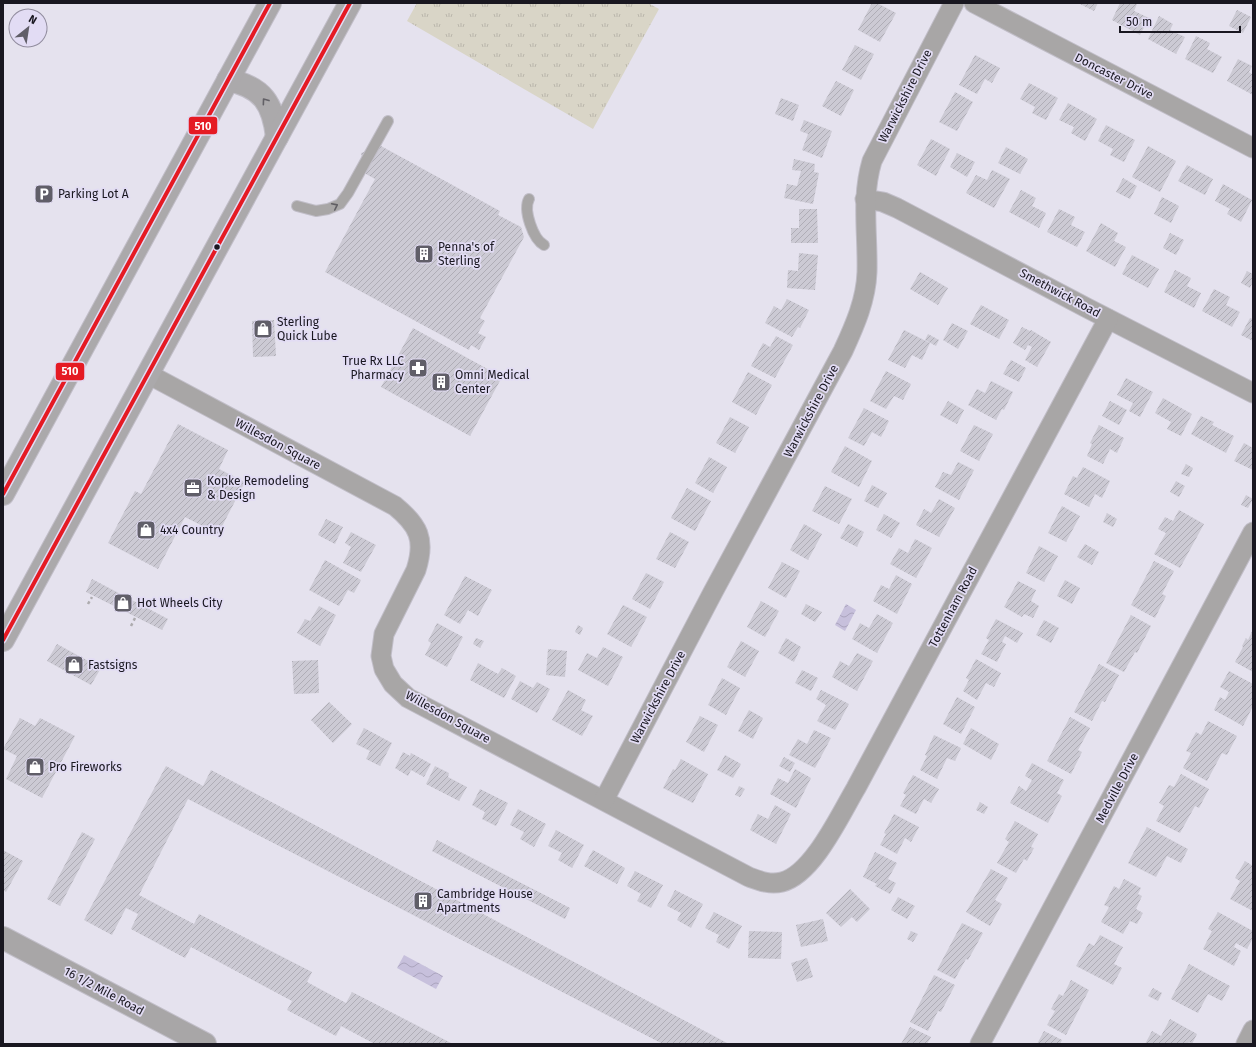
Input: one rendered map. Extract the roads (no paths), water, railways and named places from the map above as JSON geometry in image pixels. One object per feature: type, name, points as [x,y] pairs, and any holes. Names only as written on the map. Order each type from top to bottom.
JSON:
[{"type":"main road","points":[[3,494],[270,3]]},
{"type":"main road","points":[[3,640],[350,3]]},
{"type":"main road","points":[[228,80],[240,82],[250,87],[259,93],[266,101],[275,121],[277,137]]},
{"type":"street","name":"Warwickshire Drive","points":[[604,800],[713,592],[843,351],[855,324],[863,302],[867,273],[865,199],[867,177],[872,161],[954,3]]},
{"type":"street","name":"Doncaster Drive","points":[[974,3],[1253,148]]},
{"type":"street","name":"Smethwick Road","points":[[865,199],[879,201],[897,208],[1253,393]]},
{"type":"street","name":"Tottenham Road","points":[[783,882],[806,867],[815,856],[832,829],[1108,319]]},
{"type":"street","name":"Willesdon Square","points":[[148,374],[395,506],[408,516],[416,526],[421,548],[416,570],[384,634],[381,645],[381,656],[384,669],[393,684],[408,698],[749,877],[769,883],[783,882]]},
{"type":"street","name":"Medville Drive","points":[[980,1044],[1253,532]]},
{"type":"street","name":"16 1/2 Mile Road","points":[[3,938],[205,1044]]},
{"type":"street","points":[[1246,1044],[1253,1030]]},
{"type":"lane","points":[[297,206],[316,211],[328,209],[340,204],[348,193],[388,121]]},
{"type":"lane","points":[[529,199],[527,202],[530,224],[540,243],[544,245]]},
{"type":"water","points":[[846,604],[856,610],[845,631],[835,625]]},
{"type":"water","points":[[404,955],[443,976],[436,989],[397,968]]},
{"type":"place","name":"Parking Lot A","points":[[44,194]]},
{"type":"place","name":"Penna's of Sterling","points":[[424,254]]},
{"type":"place","name":"Sterling Quick Lube","points":[[263,329]]},
{"type":"place","name":"True Rx LLC Pharmacy","points":[[418,368]]},
{"type":"place","name":"Omni Medical Center","points":[[441,382]]},
{"type":"place","name":"Kopke Remodeling & Design","points":[[193,488]]},
{"type":"place","name":"4x4 Country","points":[[146,530]]},
{"type":"place","name":"Hot Wheels City","points":[[123,603]]},
{"type":"place","name":"Fastsigns","points":[[74,665]]},
{"type":"place","name":"Pro Fireworks","points":[[35,767]]},
{"type":"place","name":"Cambridge House Apartments","points":[[423,901]]}]
